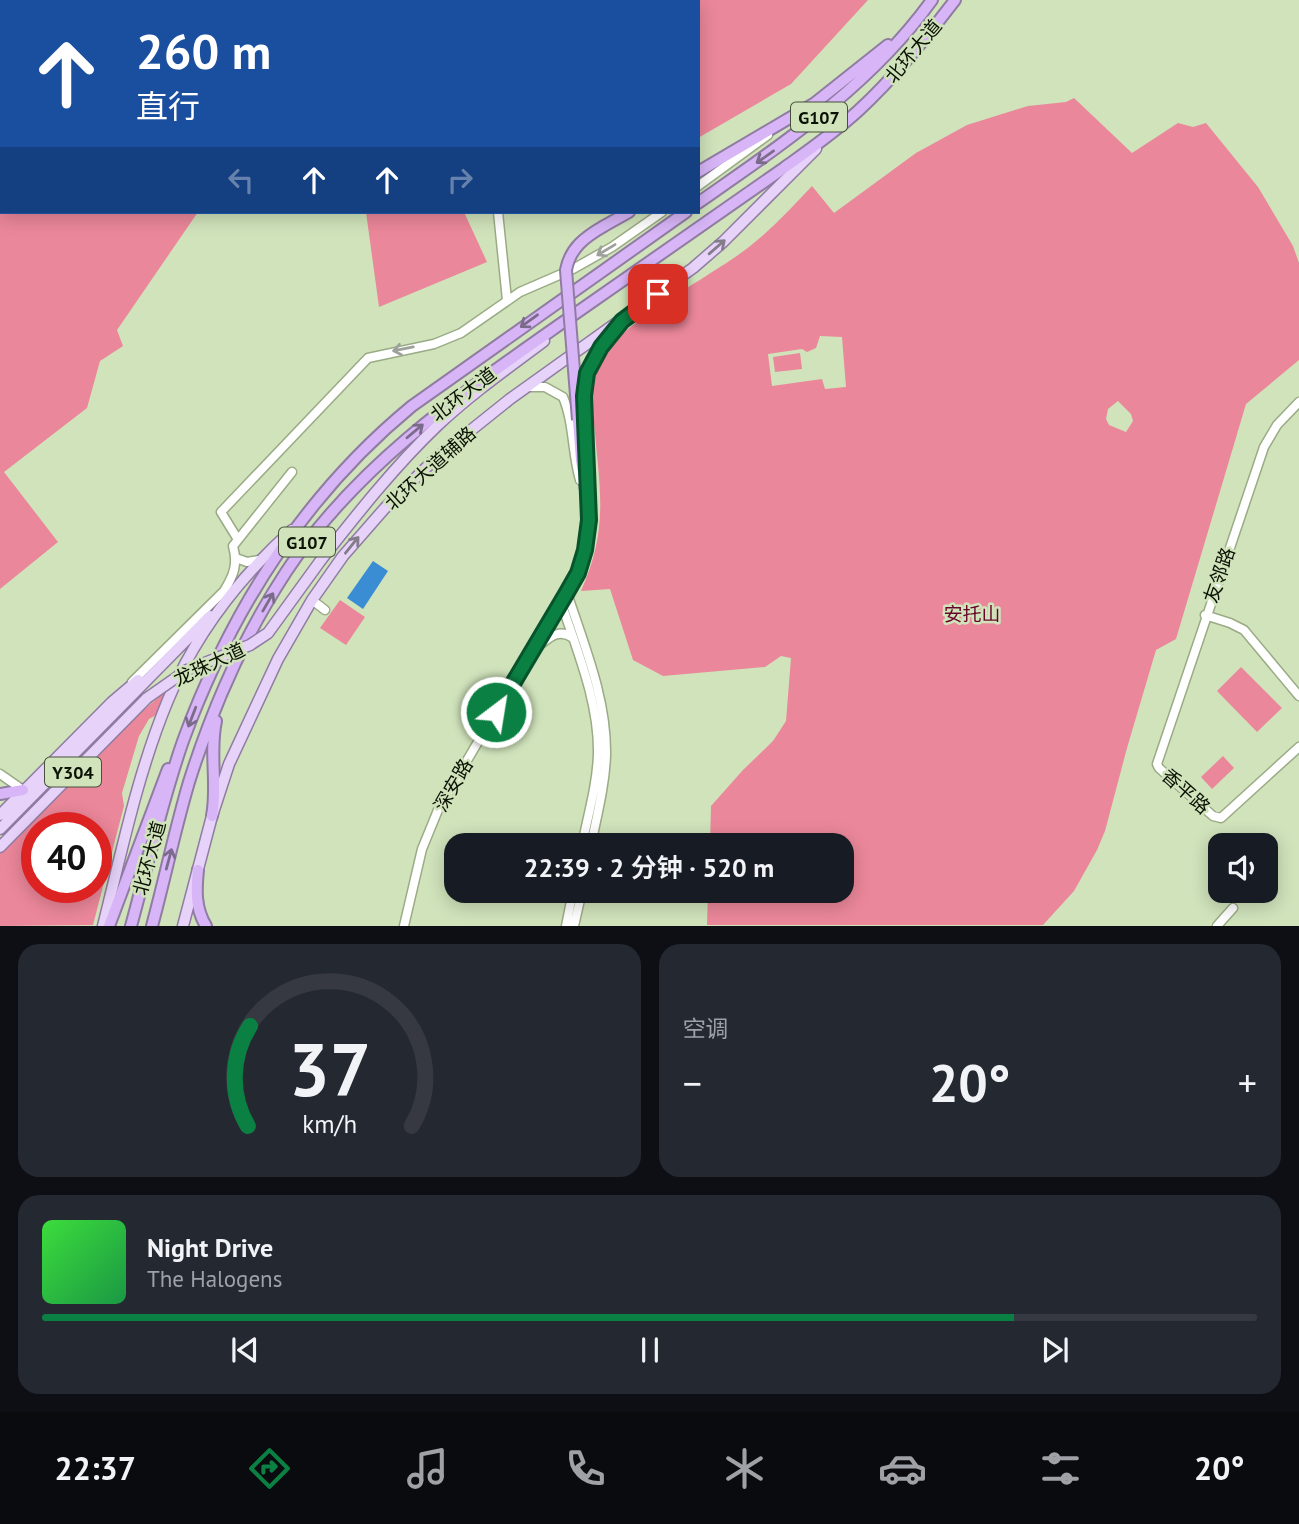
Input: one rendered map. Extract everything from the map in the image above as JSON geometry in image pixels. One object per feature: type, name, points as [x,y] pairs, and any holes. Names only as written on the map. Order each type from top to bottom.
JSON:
[{"type":"highway","name":"北环大道","points":[[700,202],[824,112],[878,64],[932,0]]},
{"type":"highway","name":"北环大道","points":[[152,926],[189,782],[224,689],[256,623],[286,572],[315,532],[389,452],[467,390],[836,130],[905,63],[955,0]]},
{"type":"highway","points":[[700,171],[787,121],[846,80],[923,12]]},
{"type":"highway","points":[[588,502],[581,460],[566,270],[570,256],[578,244],[625,214]]},
{"type":"highway","name":"北环大道","points":[[131,926],[183,743],[201,696],[238,617],[294,528],[348,464],[380,432],[412,406],[683,214]]},
{"type":"highway","points":[[212,816],[215,793],[213,738],[224,689]]},
{"type":"highway","points":[[109,926],[169,767],[183,743]]},
{"type":"highway","points":[[0,794],[25,796]]},
{"type":"highway","points":[[198,870],[198,906],[206,926]]},
{"type":"main road","name":"北环大道辅路","points":[[183,926],[212,816],[229,764],[278,659],[312,600],[363,532],[435,459],[527,387],[693,268],[723,242],[836,130]]},
{"type":"main road","name":"龙珠大道","points":[[0,847],[147,698],[187,670],[250,645],[268,633],[321,560],[438,426],[487,384],[626,277]]},
{"type":"main road","points":[[103,926],[147,760],[168,699],[191,654],[225,601],[259,560],[294,528]]},
{"type":"main road","name":"龙珠大道","points":[[0,828],[25,796],[225,601]]},
{"type":"main road","points":[[0,815],[25,796],[47,769],[113,702],[192,635]]},
{"type":"street","points":[[700,185],[787,121]]},
{"type":"street","points":[[498,214],[507,300]]},
{"type":"street","points":[[237,538],[221,512],[368,358],[446,340],[473,326],[507,300],[591,259],[659,214]]},
{"type":"street","name":"深安路","points":[[404,926],[418,861],[430,826],[578,573],[585,550],[589,520],[584,386],[596,355],[622,321]]},
{"type":"street","points":[[527,387],[545,387],[563,397],[569,414],[575,462],[588,502]]},
{"type":"street","name":"友邻路","points":[[1157,759],[1264,447],[1277,425],[1299,402]]},
{"type":"street","points":[[113,702],[224,591],[234,575],[236,558],[233,545],[292,471]]},
{"type":"street","points":[[236,558],[247,562],[259,560]]},
{"type":"street","points":[[567,593],[598,691],[605,726],[605,768],[593,833]]},
{"type":"street","points":[[312,600],[325,610]]},
{"type":"street","points":[[561,602],[592,701],[597,741],[595,781],[584,833]]},
{"type":"street","points":[[1205,615],[1244,630],[1299,696]]},
{"type":"street","points":[[533,649],[558,633],[573,639]]},
{"type":"street","name":"香平路","points":[[1157,759],[1158,768],[1213,816],[1221,818],[1299,747]]},
{"type":"street","points":[[0,774],[25,796]]},
{"type":"street","points":[[566,926],[571,903]]},
{"type":"street","points":[[574,926],[579,903]]},
{"type":"street","points":[[1217,926],[1233,908]]},
{"type":"green space","points":[[700,0],[868,0],[791,84],[700,137]]},
{"type":"green space","name":"安托山","points":[[1074,98],[1132,153],[1178,123],[1193,127],[1206,123],[1258,187],[1293,246],[1299,263],[1299,360],[1246,404],[1176,639],[1156,650],[1105,831],[1074,891],[1043,925],[707,925],[708,903],[854,903],[854,833],[710,833],[711,806],[773,741],[786,721],[791,658],[781,656],[765,667],[663,676],[633,660],[610,589],[581,591],[589,572],[600,519],[600,484],[593,405],[597,366],[606,350],[623,334],[668,300],[739,255],[778,222],[812,186],[834,213],[916,153],[967,125],[1028,106],[1066,102]],"holes":[[[820,336],[842,337],[846,387],[825,389],[822,379],[772,386],[768,354],[802,349],[807,352],[816,348]],[[1118,401],[1131,414],[1133,421],[1126,432],[1109,425],[1106,419],[1108,409]]]},
{"type":"green space","points":[[0,214],[197,214],[117,330],[123,346],[100,361],[87,408],[4,472],[58,542],[0,589]]},
{"type":"green space","points":[[366,214],[465,214],[487,262],[379,307]]},
{"type":"green space","points":[[800,353],[802,369],[775,372],[773,357]]},
{"type":"green space","points":[[340,600],[365,617],[346,645],[320,628]]},
{"type":"green space","points":[[1241,667],[1282,708],[1257,732],[1217,691]]},
{"type":"green space","points":[[166,691],[156,715],[149,719],[139,736],[122,793],[124,806],[112,852],[112,812],[39,812],[120,730]]},
{"type":"green space","points":[[1223,756],[1234,768],[1212,789],[1201,777]]},
{"type":"green space","points":[[21,830],[21,903],[99,903],[93,925],[0,926],[0,851]]},
{"type":"water","points":[[373,561],[388,571],[363,609],[347,598]]},
{"type":"route","points":[[496,712],[578,573],[585,550],[589,520],[584,396],[587,373],[601,347],[622,321],[658,294]]}]
